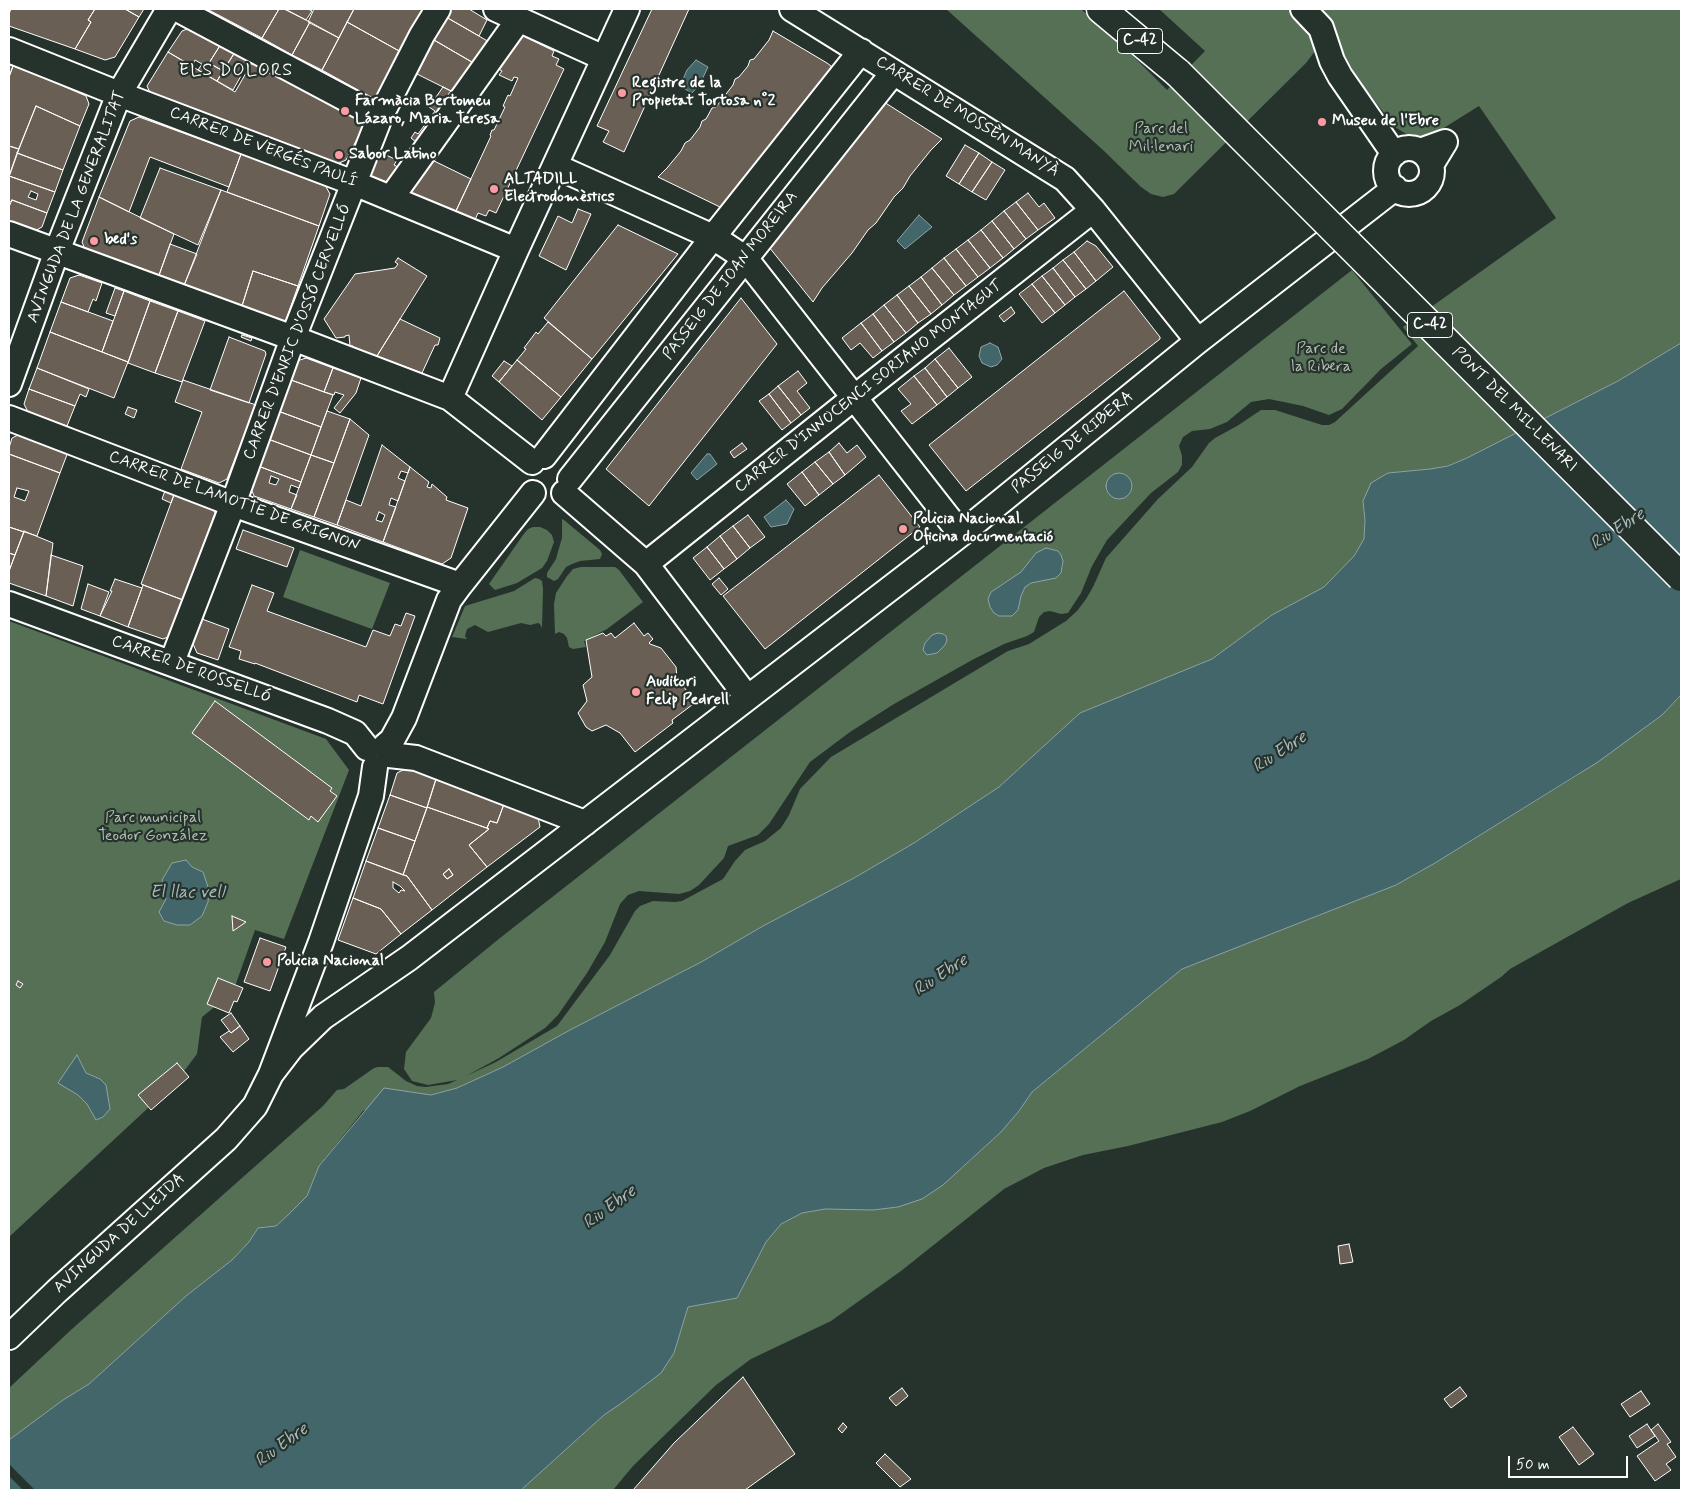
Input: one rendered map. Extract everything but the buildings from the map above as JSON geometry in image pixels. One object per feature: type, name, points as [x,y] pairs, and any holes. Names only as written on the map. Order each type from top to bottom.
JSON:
[{"type":"main road","name":"C-42","points":[[1101,9],[1184,66]]},
{"type":"main road","name":"C-42","points":[[1131,9],[1184,66]]},
{"type":"main road","name":"PONT DEL MIL·LENARI","points":[[1184,66],[1681,550]]},
{"type":"main road","name":"PONT DEL MIL·LENARI","points":[[1184,66],[1681,577]]},
{"type":"street","name":"AVINGUDA DE LA GENERALITAT","points":[[9,384],[119,94],[169,9]]},
{"type":"street","points":[[177,9],[380,117]]},
{"type":"street","name":"CARRER D'ENRIC D'OSSÓ CERVELLÓ","points":[[172,662],[233,504],[293,338],[380,117],[422,35],[438,9]]},
{"type":"street","points":[[496,9],[604,58]]},
{"type":"street","points":[[450,398],[627,9]]},
{"type":"street","name":"CARRER DE MOSSÈN MANYÀ","points":[[792,9],[1065,179],[1093,210],[1198,341]]},
{"type":"street","points":[[1303,9],[1321,28],[1332,61],[1340,76],[1394,154]]},
{"type":"street","points":[[391,198],[519,19]]},
{"type":"street","name":"CARRER DE VERGÉS PAULÍ","points":[[9,50],[354,183],[516,250]]},
{"type":"street","points":[[9,234],[293,338],[450,398],[538,459],[556,457],[563,461],[568,468],[567,486],[554,499],[539,497],[533,493],[528,486],[526,478],[528,470],[538,459],[861,51]]},
{"type":"street","name":"PASSEIG DE JOAN MOREIRA","points":[[567,486],[893,72]]},
{"type":"street","points":[[1404,149],[1415,149],[1426,158],[1430,179],[1422,189],[1411,193],[1400,191],[1391,184],[1386,174],[1388,163],[1394,154],[1404,149]]},
{"type":"street","points":[[555,166],[713,237],[745,258],[961,534]]},
{"type":"street","name":"PASSEIG DE RIBERA","points":[[409,958],[961,534],[1198,341],[1395,188]]},
{"type":"street","name":"CARRER D'INNOCENCI SORIANO MONTAGUT","points":[[646,564],[1093,210]]},
{"type":"street","name":"CARRER DE LAMOTTE DE GRIGNON","points":[[9,418],[233,504],[460,585]]},
{"type":"street","points":[[567,486],[646,564],[748,697]]},
{"type":"street","points":[[255,1106],[271,1074],[371,796],[379,754],[392,740],[404,718],[449,600],[533,493]]},
{"type":"street","name":"CARRER DE ROSSELLÓ","points":[[9,604],[328,720],[355,733],[379,754]]},
{"type":"street","points":[[379,754],[416,758],[585,823]]},
{"type":"street","points":[[271,1074],[291,1048],[327,1015],[409,958]]},
{"type":"street","points":[[255,1106],[313,1046],[409,958]]},
{"type":"street","points":[[300,996],[307,1005],[327,1015]]},
{"type":"street","name":"AVINGUDA DE LLEIDA","points":[[11,1334],[226,1139],[255,1106]]},
{"type":"green space","name":"Parc del Mil·lenari","points":[[946,9],[1081,9],[1167,90],[1205,51],[1159,9],[1291,9],[1315,37],[1315,51],[1306,63],[1174,194],[1163,197],[1151,194],[1141,187],[1103,150]]},
{"type":"green space","name":"Parc de la Ribera","points":[[1319,9],[1681,9],[1681,343],[1618,381],[1467,458],[1448,466],[1388,473],[1363,501],[1364,539],[1354,556],[1324,587],[1272,615],[1212,659],[1080,713],[999,787],[914,843],[854,878],[503,1067],[457,1088],[431,1095],[412,1093],[363,1111],[319,1166],[307,1196],[288,1215],[276,1226],[258,1228],[249,1242],[232,1260],[186,1296],[89,1384],[63,1400],[9,1440],[9,1388],[72,1329],[323,1106],[337,1090],[344,1089],[378,1067],[388,1067],[406,1081],[417,1086],[426,1087],[448,1084],[457,1080],[428,1085],[412,1081],[404,1069],[406,1052],[431,1018],[435,1003],[434,992],[500,938],[1352,270],[1412,344],[1381,369],[1342,409],[1329,415],[1303,406],[1269,399],[1251,402],[1227,422],[1210,429],[1192,431],[1183,437],[1179,446],[1182,465],[1178,472],[1151,493],[1107,540],[1092,566],[1081,593],[1068,613],[1044,612],[1039,617],[1034,632],[972,660],[894,704],[850,732],[810,762],[769,824],[758,835],[728,846],[724,858],[699,885],[690,891],[679,894],[639,891],[628,895],[620,904],[605,942],[587,973],[558,1015],[545,1028],[499,1058],[466,1076],[496,1062],[557,1026],[610,955],[635,911],[640,906],[653,901],[682,901],[723,879],[745,850],[765,841],[781,828],[800,789],[831,757],[1008,651],[1029,644],[1066,621],[1086,599],[1106,558],[1158,499],[1192,467],[1209,443],[1215,438],[1261,410],[1275,410],[1322,425],[1329,425],[1335,422],[1418,346],[1403,327],[1556,218],[1479,106],[1434,134],[1420,140],[1395,127],[1359,81]]},
{"type":"green space","points":[[562,519],[600,550],[602,554],[600,559],[580,561],[566,567],[558,579],[554,581],[547,577],[547,573],[556,559],[562,538]]},
{"type":"green space","points":[[540,527],[552,535],[554,542],[547,561],[542,568],[517,583],[495,590],[489,584],[523,535],[528,529]]},
{"type":"green space","points":[[300,550],[390,583],[372,629],[283,597]]},
{"type":"green space","points":[[581,567],[615,567],[643,602],[607,629],[584,641],[586,647],[573,649],[569,647],[564,634],[559,632],[555,634],[554,604],[556,593],[567,576],[573,569]]},
{"type":"green space","points":[[535,578],[542,581],[542,628],[538,623],[530,625],[521,623],[488,632],[475,625],[467,629],[465,636],[467,639],[452,637],[465,606],[514,591]]},
{"type":"green space","name":"Parc municipal Teodor González","points":[[9,621],[326,739],[349,770],[284,939],[255,930],[233,992],[202,1017],[197,1054],[175,1083],[9,1237]]},
{"type":"green space","points":[[1681,695],[1681,879],[1628,903],[1510,969],[1460,1005],[1431,1021],[1404,1040],[1368,1059],[1300,1086],[1250,1111],[1222,1122],[1128,1146],[1083,1155],[1044,1168],[1004,1189],[901,1271],[831,1321],[751,1359],[716,1385],[633,1466],[613,1490],[521,1490],[604,1415],[643,1387],[674,1353],[688,1307],[737,1298],[766,1242],[781,1224],[802,1213],[825,1209],[873,1210],[898,1207],[962,1168],[1001,1132],[1032,1092],[1182,969],[1396,885],[1578,775],[1662,715]]},
{"type":"water","points":[[696,60],[708,67],[700,84],[692,93],[680,86],[687,70]]},
{"type":"water","points":[[919,215],[932,227],[905,249],[897,241]]},
{"type":"water","points":[[990,343],[998,347],[1002,359],[997,365],[991,367],[982,363],[979,356],[981,347]]},
{"type":"water","name":"Riu Ebre","points":[[1681,343],[1681,695],[1662,715],[1598,762],[1396,885],[1182,969],[1032,1092],[1001,1132],[943,1185],[922,1199],[898,1207],[873,1210],[825,1209],[802,1213],[781,1224],[766,1242],[737,1298],[688,1307],[674,1353],[661,1373],[604,1415],[521,1490],[9,1490],[9,1440],[63,1400],[89,1384],[186,1296],[232,1260],[249,1242],[258,1228],[276,1226],[288,1215],[307,1196],[319,1166],[384,1088],[431,1095],[457,1088],[503,1067],[854,878],[914,843],[999,787],[1080,713],[1212,659],[1272,615],[1324,587],[1354,556],[1364,539],[1363,501],[1371,483],[1388,473],[1448,466],[1467,458],[1618,381]]},
{"type":"water","points":[[707,454],[710,454],[717,464],[697,480],[691,473]]},
{"type":"water","points":[[1119,473],[1128,477],[1132,486],[1128,495],[1119,499],[1110,495],[1106,486],[1110,477]]},
{"type":"water","points":[[786,500],[794,509],[787,524],[771,527],[764,517]]},
{"type":"water","points":[[1046,548],[1058,551],[1061,555],[1063,561],[1061,573],[1056,578],[1031,583],[1025,587],[1018,610],[1012,616],[999,616],[994,613],[988,599],[991,592],[1021,572],[1036,553]]},
{"type":"water","points":[[938,633],[946,636],[945,645],[937,653],[927,655],[923,650],[925,643],[932,635]]},
{"type":"water","name":"El llac vell","points":[[186,860],[192,867],[203,872],[209,890],[208,902],[202,916],[190,925],[177,925],[164,921],[159,912],[166,899],[162,880],[172,863]]},
{"type":"water","points":[[77,1055],[86,1073],[100,1079],[106,1085],[110,1109],[103,1117],[96,1120],[87,1104],[78,1095],[58,1083]]},
{"type":"pier","points":[[9,1464],[35,1490],[23,1490],[9,1476]]},
{"type":"place","name":"Registre de la Propietat Tortosa n°2","points":[[622,93]]},
{"type":"place","name":"Farmàcia Bertomeu Lázaro, Maria Teresa","points":[[345,111]]},
{"type":"place","name":"Museu de l'Ebre","points":[[1322,122]]},
{"type":"place","name":"Sabor Latino","points":[[339,155]]},
{"type":"place","name":"ALTADILL Electrodomèstics","points":[[494,189]]},
{"type":"place","name":"bed's","points":[[94,241]]},
{"type":"place","name":"Policia Nacional. Oficina documentació","points":[[903,529]]},
{"type":"place","name":"Auditori Felip Pedrell","points":[[636,692]]},
{"type":"place","name":"Policia Nacional","points":[[267,962]]},
{"type":"district","name":"ELS DOLORS","points":[[236,71]]}]
